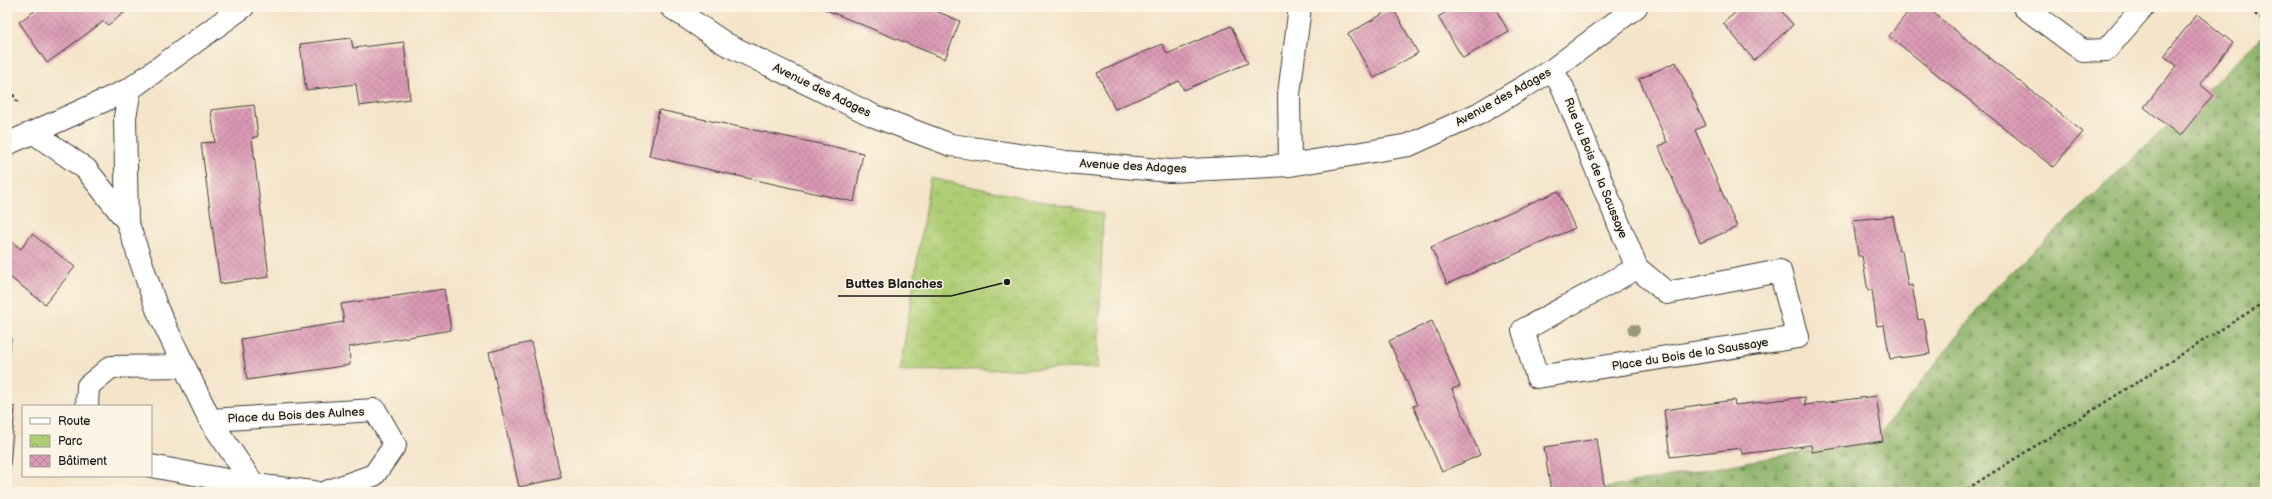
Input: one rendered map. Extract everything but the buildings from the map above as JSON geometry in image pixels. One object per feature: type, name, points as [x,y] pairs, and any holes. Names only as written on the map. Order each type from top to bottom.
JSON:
[{"type":"street","points":[[7,144],[130,89],[243,7]]},
{"type":"street","name":"Avenue des Adages","points":[[671,7],[726,44],[874,116],[951,145],[1068,162],[1170,171],[1290,165],[1410,145],[1478,114],[1552,70],[1636,7]]},
{"type":"street","points":[[1290,165],[1289,94],[1300,7]]},
{"type":"street","points":[[2024,7],[2083,51],[2106,50],[2143,7]]},
{"type":"street","name":"Rue du Bois de la Saussaye","points":[[1552,70],[1562,88],[1637,268]]},
{"type":"street","name":"Place du Bois des Aulnes","points":[[130,89],[125,117],[127,221],[156,309],[210,420],[254,485]]},
{"type":"street","name":"Place du Bois des Aulnes","points":[[34,133],[86,169],[127,221]]},
{"type":"street","name":"Place du Bois de la Saussaye","points":[[1637,268],[1667,293],[1780,271],[1798,337],[1538,377],[1523,330],[1637,268]]},
{"type":"street","points":[[88,405],[88,386],[111,367],[184,366]]},
{"type":"street","name":"Place du Bois des Aulnes","points":[[210,420],[375,410],[395,445],[374,475],[326,492]]},
{"type":"street","points":[[152,466],[254,485],[314,492]]},
{"type":"path","points":[[2245,7],[2265,22]]},
{"type":"path","points":[[1962,492],[2265,302]]},
{"type":"green space","points":[[2265,34],[2265,492],[1584,492],[1877,438],[1994,289]]},
{"type":"green space","points":[[930,178],[1103,214],[1098,368],[900,371]]},
{"type":"place","name":"Buttes Blanches","points":[[1007,282]]}]
